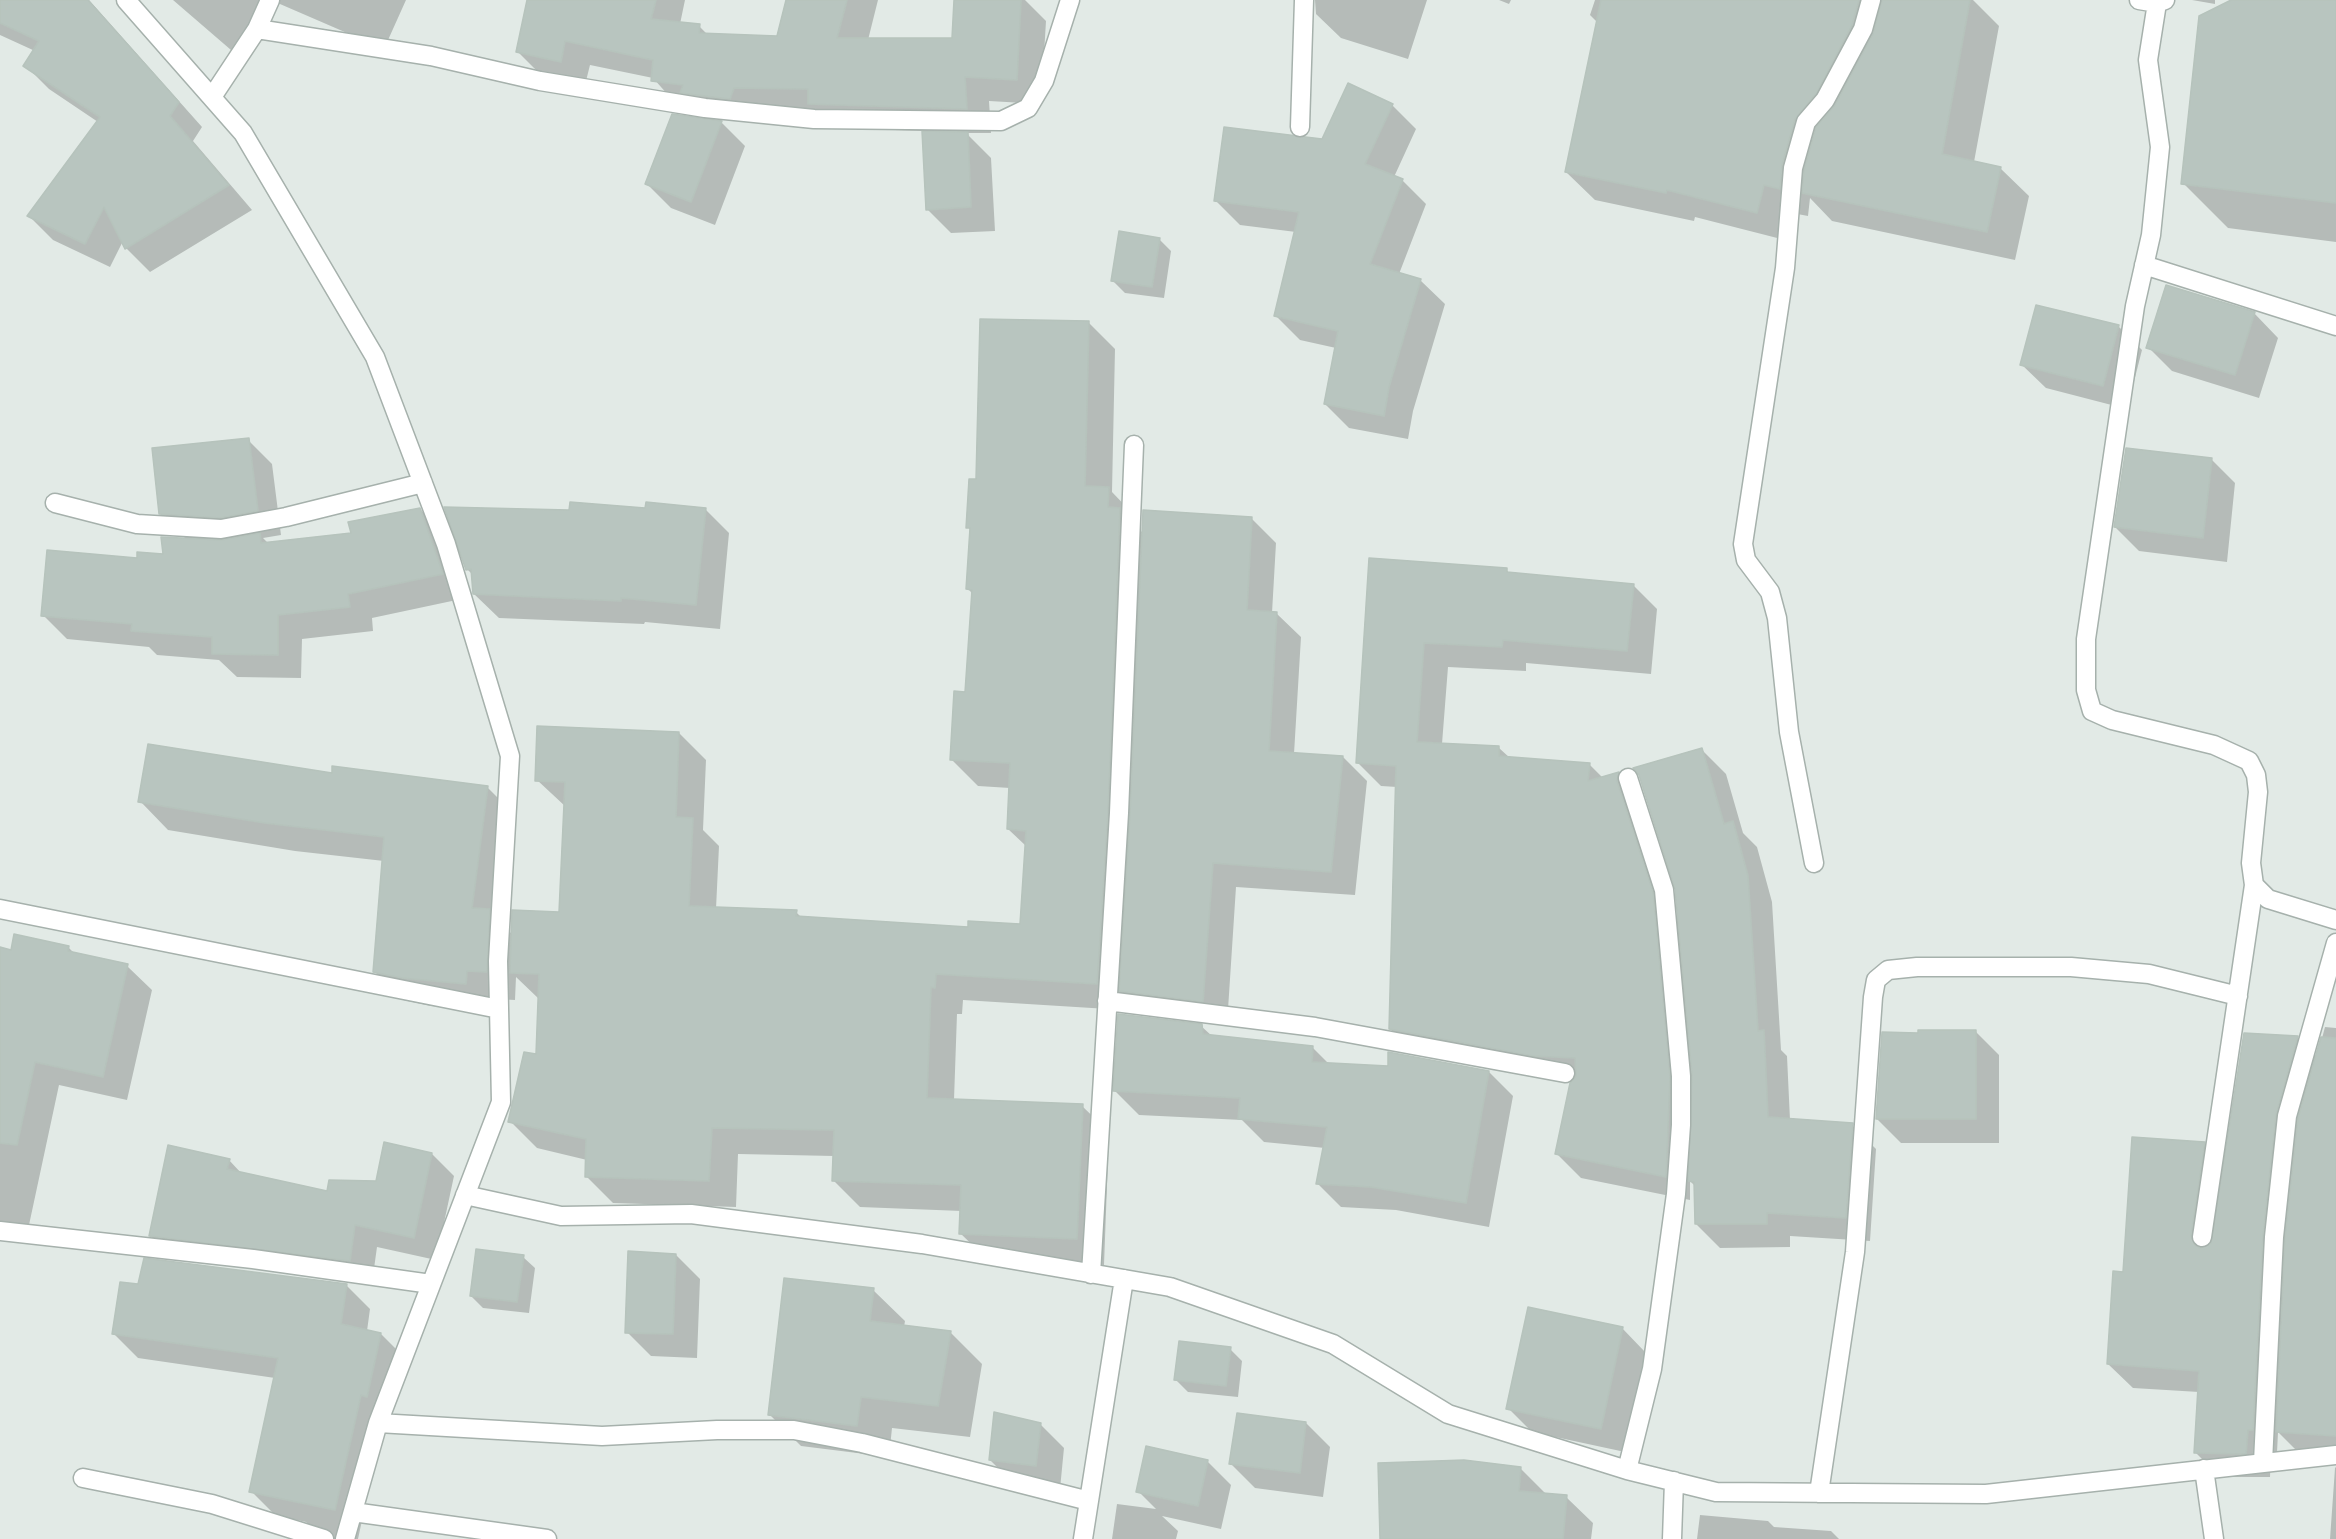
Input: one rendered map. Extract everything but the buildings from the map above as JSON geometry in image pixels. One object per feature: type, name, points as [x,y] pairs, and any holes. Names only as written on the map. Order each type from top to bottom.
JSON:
[{"type":"street","points":[[126,0],[243,133],[375,357],[446,544],[510,756],[498,961],[501,1102],[378,1423],[345,1539]]},
{"type":"street","points":[[212,97],[257,29],[270,0]]},
{"type":"street","points":[[257,29],[431,56],[540,81],[705,108],[814,119],[1001,121],[1028,108],[1044,81],[1070,0]]},
{"type":"street","points":[[1300,127],[1304,0]]},
{"type":"street","points":[[1814,863],[1788,732],[1773,601],[1770,592],[1746,560],[1743,544],[1785,268],[1793,168],[1806,122],[1831,90],[1863,29],[1871,0]]},
{"type":"street","points":[[2139,0],[2161,2],[2148,60],[2160,147],[2151,235],[2135,306],[2086,639],[2086,690],[2092,711],[2112,720],[2214,745],[2249,761],[2256,775],[2258,792],[2251,863],[2254,885],[2202,1237]]},
{"type":"street","points":[[2144,265],[2336,326]]},
{"type":"street","points":[[1091,1274],[1124,708],[1134,445]]},
{"type":"street","points":[[55,503],[137,524],[221,529],[286,517],[423,483]]},
{"type":"street","points":[[1627,1470],[1652,1369],[1676,1194],[1681,1125],[1681,1076],[1664,890],[1628,778]]},
{"type":"street","points":[[2254,885],[2268,899],[2336,920]]},
{"type":"street","points":[[0,909],[499,1010]]},
{"type":"street","points":[[2263,1462],[2274,1237],[2287,1116],[2336,943]]},
{"type":"street","points":[[1819,1493],[1855,1252],[1876,980],[1888,970],[1917,968],[2071,968],[2149,974],[2238,996]]},
{"type":"street","points":[[1107,1001],[1315,1027],[1565,1072]]},
{"type":"street","points":[[465,1195],[561,1216],[691,1214],[922,1244],[1170,1287],[1333,1344],[1448,1414],[1627,1470],[1716,1492],[1986,1494],[2336,1455]]},
{"type":"street","points":[[0,1231],[253,1259],[431,1284]]},
{"type":"street","points":[[1083,1539],[1124,1279]]},
{"type":"street","points":[[378,1423],[602,1436],[717,1431],[794,1431],[862,1443],[1089,1501]]},
{"type":"street","points":[[2204,1469],[2214,1539]]},
{"type":"street","points":[[83,1478],[212,1504],[324,1539]]},
{"type":"street","points":[[1672,1539],[1674,1481]]},
{"type":"street","points":[[353,1512],[547,1539]]}]
